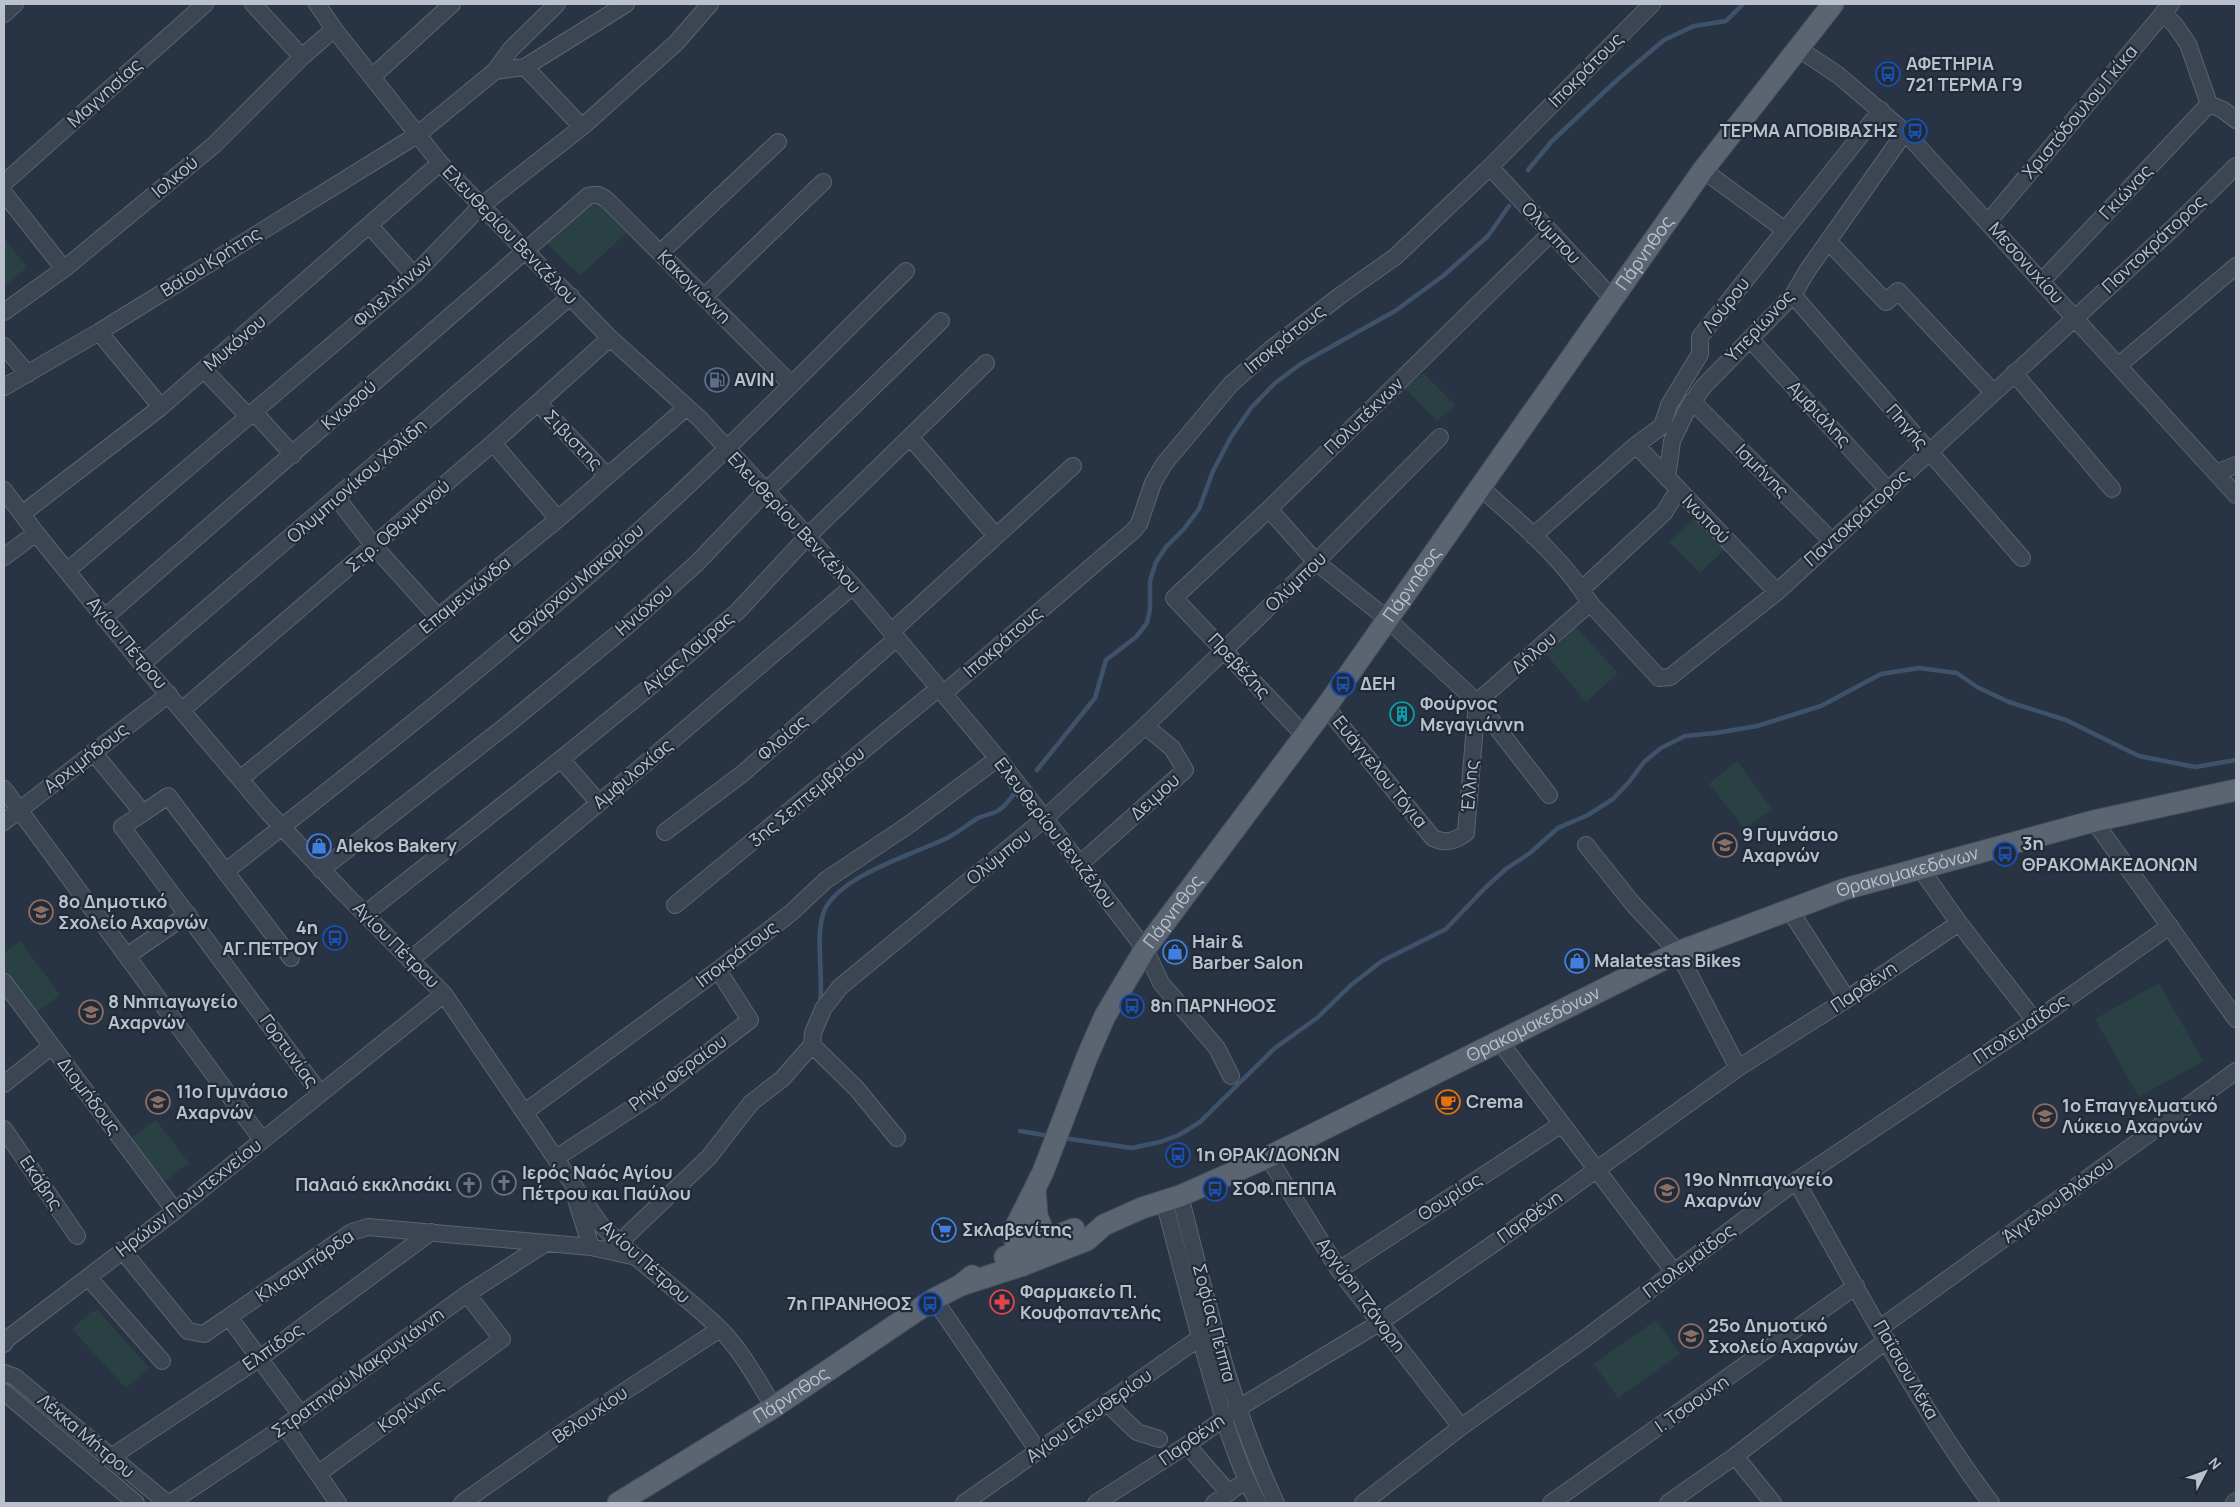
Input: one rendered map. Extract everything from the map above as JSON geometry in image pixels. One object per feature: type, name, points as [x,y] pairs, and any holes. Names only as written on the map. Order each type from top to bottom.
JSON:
[{"type":"main road","name":"Πάρνηθος","points":[[1020,1258],[1014,1238],[1016,1226],[1035,1189],[1105,1016],[1145,949],[1326,706],[1386,618],[1703,170],[1833,4]]},
{"type":"main road","name":"Θρακομακεδόνων","points":[[1049,1246],[1082,1226],[1104,1225],[1268,1157],[1678,952],[1789,909],[1845,889],[2009,846],[2094,821],[2236,790]]},
{"type":"main road","name":"Πάρνηθος","points":[[618,1503],[774,1407],[934,1299],[1049,1246],[1037,1216],[1035,1189]]},
{"type":"street","points":[[4,14],[15,4]]},
{"type":"street","name":"Μαγνησίας","points":[[4,183],[206,4]]},
{"type":"street","points":[[253,4],[302,57]]},
{"type":"street","points":[[372,77],[452,4]]},
{"type":"street","name":"Βαϊου Κρήτης","points":[[4,387],[99,332],[417,135],[495,71],[511,49],[558,4]]},
{"type":"street","name":"Φιλελλήνων","points":[[67,571],[414,275],[481,206],[582,127],[676,43],[710,4]]},
{"type":"street","name":"Ιποκράτους","points":[[941,691],[1134,531],[1164,464],[1237,378],[1264,354],[1340,295],[1395,257],[1490,167],[1652,4]]},
{"type":"street","points":[[495,71],[524,67],[615,6]]},
{"type":"street","name":"Ελευθερίου Βενιζέλου","points":[[325,7],[334,29],[440,163],[610,338],[687,407],[853,586],[941,691],[1080,864],[1145,949],[1161,983],[1217,1048],[1231,1076]]},
{"type":"street","points":[[2167,9],[2188,44],[2209,104],[2223,110],[2236,120]]},
{"type":"street","name":"Χριστόδουλου Γκίκα","points":[[1989,221],[2167,9]]},
{"type":"street","name":"Ιολκού","points":[[4,312],[64,269],[214,145],[302,57],[334,29]]},
{"type":"street","name":"Μεσονυχίου","points":[[1799,49],[1838,75],[1905,132],[1989,221],[2074,318],[2119,364],[2236,496]]},
{"type":"street","points":[[524,67],[582,127]]},
{"type":"street","name":"Γκιώνας","points":[[2042,281],[2209,104]]},
{"type":"street","name":"Λούρου","points":[[1533,536],[1636,445],[1662,426],[1669,405],[1700,354],[1700,337],[1881,110]]},
{"type":"street","name":"Υπερίωνος","points":[[1672,484],[1672,441],[1692,401],[1704,386],[1793,295],[1828,241],[1905,132]]},
{"type":"street","points":[[660,253],[778,142]]},
{"type":"street","name":"Μυκόνου","points":[[22,514],[161,407],[440,163]]},
{"type":"street","name":"Παντοκράτορος","points":[[1480,486],[1533,536],[1582,589],[1590,603],[1659,678],[1670,677],[1776,592],[2171,230],[2236,166]]},
{"type":"street","name":"Ολύμπου","points":[[1490,167],[1612,298]]},
{"type":"street","points":[[1703,170],[1785,230]]},
{"type":"street","points":[[704,297],[823,182]]},
{"type":"street","points":[[4,193],[64,269]]},
{"type":"street","name":"Κακογιάννη","points":[[594,194],[608,201],[790,384]]},
{"type":"street","name":"Κνωσού","points":[[104,618],[293,455],[581,201],[594,194]]},
{"type":"street","points":[[370,226],[414,275]]},
{"type":"street","name":"Πολυτέκνων","points":[[1174,598],[1269,509],[1551,233]]},
{"type":"street","points":[[1828,241],[1886,302],[1898,292],[1993,392]]},
{"type":"street","points":[[2119,364],[2236,266]]},
{"type":"street","name":"Εθνάρχου Μακαρίου","points":[[226,871],[425,713],[622,546],[726,450],[790,384],[906,271]]},
{"type":"street","name":"Πηγής","points":[[1793,295],[2022,558]]},
{"type":"street","name":"Ολυμπιονίκου Χολίδη","points":[[142,664],[570,296]]},
{"type":"street","name":"Ηνιόχου","points":[[321,870],[508,724],[626,627],[697,563],[766,491],[941,320]]},
{"type":"street","points":[[99,332],[161,407]]},
{"type":"street","name":"Στρ. Οθωμανού","points":[[182,710],[538,404],[610,338]]},
{"type":"street","name":"Αμφιάλης","points":[[1750,340],[1888,490]]},
{"type":"street","points":[[4,346],[28,374]]},
{"type":"street","name":"Αγίας Λαύρας","points":[[365,914],[662,677],[738,611],[808,536],[986,363]]},
{"type":"street","points":[[204,370],[293,455]]},
{"type":"street","points":[[2014,373],[2112,490]]},
{"type":"street","name":"Ισμήνης","points":[[1692,401],[1831,540]]},
{"type":"street","name":"Σιβιστης","points":[[538,404],[607,476]]},
{"type":"street","name":"Επαμεινώνδα","points":[[240,779],[558,519],[687,407]]},
{"type":"street","points":[[910,437],[996,536]]},
{"type":"street","name":"Ολύμπου","points":[[619,1243],[709,1157],[751,1103],[782,1079],[812,1045],[813,1033],[823,1009],[840,987],[1044,820],[1316,562],[1440,437]]},
{"type":"street","points":[[493,443],[558,519]]},
{"type":"street","name":"Ινωπού","points":[[1636,445],[1776,592]]},
{"type":"street","points":[[2216,473],[2236,465]]},
{"type":"street","name":"Φλοίας","points":[[665,832],[742,774],[894,635],[996,536],[1073,466]]},
{"type":"street","points":[[1582,589],[1664,514],[1672,484]]},
{"type":"street","name":"Αγίου Πέτρου","points":[[4,490],[104,618],[240,779],[321,870],[444,994],[600,1224],[619,1243],[720,1329],[736,1348],[774,1407]]},
{"type":"street","points":[[337,498],[374,546],[438,617]]},
{"type":"street","points":[[1269,509],[1316,562],[1386,618],[1477,702],[1549,795]]},
{"type":"street","points":[[4,557],[36,533]]},
{"type":"street","name":"Αμφιλοχίας","points":[[410,960],[599,803],[853,586]]},
{"type":"street","name":"Πρεβέζης","points":[[1174,598],[1304,735]]},
{"type":"street","name":"Δήλου","points":[[1477,702],[1590,603]]},
{"type":"street","name":"3ης Σεπτεμβρίου","points":[[675,905],[941,691]]},
{"type":"street","name":"Αρχιμήδους","points":[[4,822],[169,694]]},
{"type":"street","name":"Έλλης","points":[[1433,838],[1442,842],[1455,841],[1466,833],[1477,702]]},
{"type":"street","name":"Ευάγγελου Τόγια","points":[[1326,706],[1433,838]]},
{"type":"street","name":"Δειμου","points":[[1080,864],[1185,770],[1172,748],[1145,726]]},
{"type":"street","points":[[93,752],[143,813],[168,796],[291,958]]},
{"type":"street","points":[[561,759],[599,803]]},
{"type":"street","name":"Ιποκράτους","points":[[525,1112],[718,970],[792,912],[826,880],[907,826],[996,759]]},
{"type":"street","points":[[4,790],[262,1140]]},
{"type":"street","name":"Γορτυνίας","points":[[143,813],[122,827],[320,1093]]},
{"type":"street","points":[[2094,821],[2236,1019]]},
{"type":"street","points":[[1586,845],[1633,904],[1678,952],[1738,1068]]},
{"type":"street","points":[[1920,868],[1959,923],[2035,1021]]},
{"type":"street","points":[[1789,909],[1847,999]]},
{"type":"street","points":[[127,956],[188,914]]},
{"type":"street","name":"Παρθένη","points":[[1096,1503],[1187,1445],[1230,1413],[1379,1323],[1597,1170],[1738,1068],[1847,999],[1959,923]]},
{"type":"street","name":"Πτολεμαΐδος","points":[[1363,1503],[1460,1427],[1579,1343],[1796,1182],[2035,1021],[2170,926]]},
{"type":"street","name":"Ρήγα Φεραίου","points":[[556,1158],[654,1094],[750,1020],[718,970]]},
{"type":"street","name":"Διομήδους","points":[[4,982],[174,1211]]},
{"type":"street","name":"Ηρώων Πολυτεχνείου","points":[[4,1344],[7,1339],[174,1211],[444,994]]},
{"type":"street","points":[[1500,1042],[1674,1272]]},
{"type":"street","points":[[812,1045],[857,1089],[896,1138]]},
{"type":"street","points":[[4,1084],[52,1046]]},
{"type":"street","name":"Άγγελου Βλάχου","points":[[1668,1503],[1735,1456],[1884,1334],[2236,1071]]},
{"type":"street","name":"Θουρίας","points":[[1339,1270],[1562,1124]]},
{"type":"street","name":"Εκάβης","points":[[4,1129],[77,1236]]},
{"type":"street","name":"Αργύρη Τζάνορη","points":[[1268,1157],[1339,1270],[1460,1427]]},
{"type":"street","points":[[556,1158],[571,1186],[591,1247]]},
{"type":"street","name":"Παΐσιου Λέκα","points":[[1796,1182],[1907,1376],[1961,1461],[1991,1503]]},
{"type":"street","name":"Σοφίας Πέππα","points":[[1172,1198],[1214,1328],[1230,1413],[1246,1480],[1258,1503]]},
{"type":"street","name":"Σοφίας Πέππα","points":[[1172,1198],[1200,1338],[1230,1413],[1276,1503]]},
{"type":"street","name":"Κλισαμπάρδα","points":[[122,1250],[188,1331],[204,1334],[352,1232],[368,1227],[591,1247],[635,1257],[650,1269]]},
{"type":"street","name":"Ελπίδος","points":[[111,1457],[260,1358],[431,1232]]},
{"type":"street","name":"Στρατηγού Μακρυγιάννη","points":[[168,1503],[301,1415],[467,1294],[546,1243]]},
{"type":"street","points":[[88,1277],[162,1361]]},
{"type":"street","name":"Ι. Τσαουχη","points":[[1551,1503],[1856,1286]]},
{"type":"street","name":"Κορίννης","points":[[319,1474],[502,1339],[467,1294]]},
{"type":"street","points":[[934,1299],[1038,1451]]},
{"type":"street","points":[[228,1317],[301,1415]]},
{"type":"street","name":"Αγίου Ελευθερίου","points":[[964,1503],[981,1498],[1038,1451],[1214,1328]]},
{"type":"street","name":"Βελουχίου","points":[[462,1503],[570,1427],[720,1329]]},
{"type":"street","name":"Λέκκα Μήτρου","points":[[4,1373],[15,1376],[168,1503]]},
{"type":"street","name":"Λέκκα Μήτρου","points":[[4,1392],[136,1503]]},
{"type":"street","points":[[1107,1403],[1137,1432],[1159,1439]]},
{"type":"street","points":[[285,1426],[338,1503]]},
{"type":"street","points":[[1187,1445],[1229,1492]]},
{"type":"street","points":[[1735,1456],[1773,1503]]},
{"type":"street","points":[[1214,1503],[1246,1480]]},
{"type":"green space","points":[[594,199],[626,233],[581,275],[566,263],[545,241]]},
{"type":"green space","points":[[4,238],[27,267],[4,288]]},
{"type":"green space","points":[[1423,373],[1455,405],[1437,421],[1405,388]]},
{"type":"green space","points":[[1694,518],[1725,549],[1700,573],[1669,542]]},
{"type":"green space","points":[[1576,627],[1618,673],[1586,702],[1546,654]]},
{"type":"green space","points":[[1737,761],[1772,809],[1745,829],[1709,784]]},
{"type":"green space","points":[[20,941],[60,995],[35,1013],[4,971],[4,953]]},
{"type":"green space","points":[[2159,983],[2203,1061],[2139,1097],[2095,1019]]},
{"type":"green space","points":[[156,1120],[189,1163],[163,1183],[130,1139]]},
{"type":"green space","points":[[98,1310],[149,1368],[126,1388],[72,1329],[91,1312]]},
{"type":"green space","points":[[1656,1320],[1680,1354],[1618,1398],[1594,1364]]},
{"type":"waterway","points":[[1528,170],[1552,141],[1617,80],[1664,40],[1694,26],[1726,21],[1743,4]]},
{"type":"waterway","points":[[1037,770],[1095,698],[1106,660],[1136,637],[1147,623],[1150,609],[1150,581],[1156,562],[1166,547],[1184,529],[1199,509],[1213,471],[1231,437],[1251,408],[1275,383],[1302,363],[1395,311],[1443,276],[1488,236],[1509,206]]},
{"type":"waterway","points":[[1063,1138],[1132,1148],[1160,1142],[1179,1135],[1200,1122],[1275,1048],[1317,1018],[1351,985],[1382,961],[1446,929],[1506,869],[1530,853],[1558,828],[1588,815],[1613,799],[1644,762],[1661,748],[1685,736],[1757,726],[1821,706],[1881,674],[1919,668],[1957,673],[1977,687],[2009,702],[2066,720],[2139,756],[2195,767],[2236,760]]},
{"type":"waterway","points":[[820,1004],[820,930],[825,909],[834,897],[847,885],[863,875],[949,837],[978,818],[997,811],[1004,806],[1017,790]]},
{"type":"waterway","points":[[1020,1131],[1050,1136]]},
{"type":"place","name":"ΑΦΕΤΗΡΙΑ 721 ΤΕΡΜΑ Γ9","points":[[1888,74]]},
{"type":"place","name":"ΤΕΡΜΑ ΑΠΟΒΙΒΑΣΗΣ","points":[[1915,131]]},
{"type":"place","name":"AVIN","points":[[717,380]]},
{"type":"place","name":"ΔΕΗ","points":[[1343,684]]},
{"type":"place","name":"Φούρνος Μεγαγιάννη","points":[[1402,714]]},
{"type":"place","name":"9 Γυμνάσιο Αχαρνών","points":[[1725,845]]},
{"type":"place","name":"Alekos Bakery","points":[[319,846]]},
{"type":"place","name":"3η ΘΡΑΚΟΜΑΚΕΔΟΝΩΝ","points":[[2005,854]]},
{"type":"place","name":"8ο Δημοτικό Σχολείο Αχαρνών","points":[[41,912]]},
{"type":"place","name":"4η ΑΓ.ΠΕΤΡΟΥ","points":[[335,938]]},
{"type":"place","name":"Hair & Barber Salon","points":[[1175,952]]},
{"type":"place","name":"Malatestas Bikes","points":[[1577,961]]},
{"type":"place","name":"8η ΠΑΡΝΗΘΟΣ","points":[[1132,1006]]},
{"type":"place","name":"8 Νηπιαγωγείο Αχαρνών","points":[[91,1012]]},
{"type":"place","name":"11ο Γυμνάσιο Αχαρνών","points":[[158,1102]]},
{"type":"place","name":"Crema","points":[[1448,1102]]},
{"type":"place","name":"1ο Επαγγελματικό Λύκειο Αχαρνών","points":[[2045,1116]]},
{"type":"place","name":"1η ΘΡΑΚ/ΔΟΝΩΝ","points":[[1178,1155]]},
{"type":"place","name":"Ιερός Ναός Αγίου Πέτρου και Παύλου","points":[[504,1183]]},
{"type":"place","name":"Παλαιό εκκλησάκι","points":[[469,1185]]},
{"type":"place","name":"ΣΟΦ.ΠΕΠΠΑ","points":[[1215,1189]]},
{"type":"place","name":"19ο Νηπιαγωγείο Αχαρνών","points":[[1667,1190]]},
{"type":"place","name":"Σκλαβενίτης","points":[[944,1230]]},
{"type":"place","name":"Φαρμακείο Π. Κουφοπαντελής","points":[[1002,1302]]},
{"type":"place","name":"7η ΠΡΑΝΗΘΟΣ","points":[[930,1304]]},
{"type":"place","name":"25ο Δημοτικό Σχολείο Αχαρνών","points":[[1691,1336]]}]
